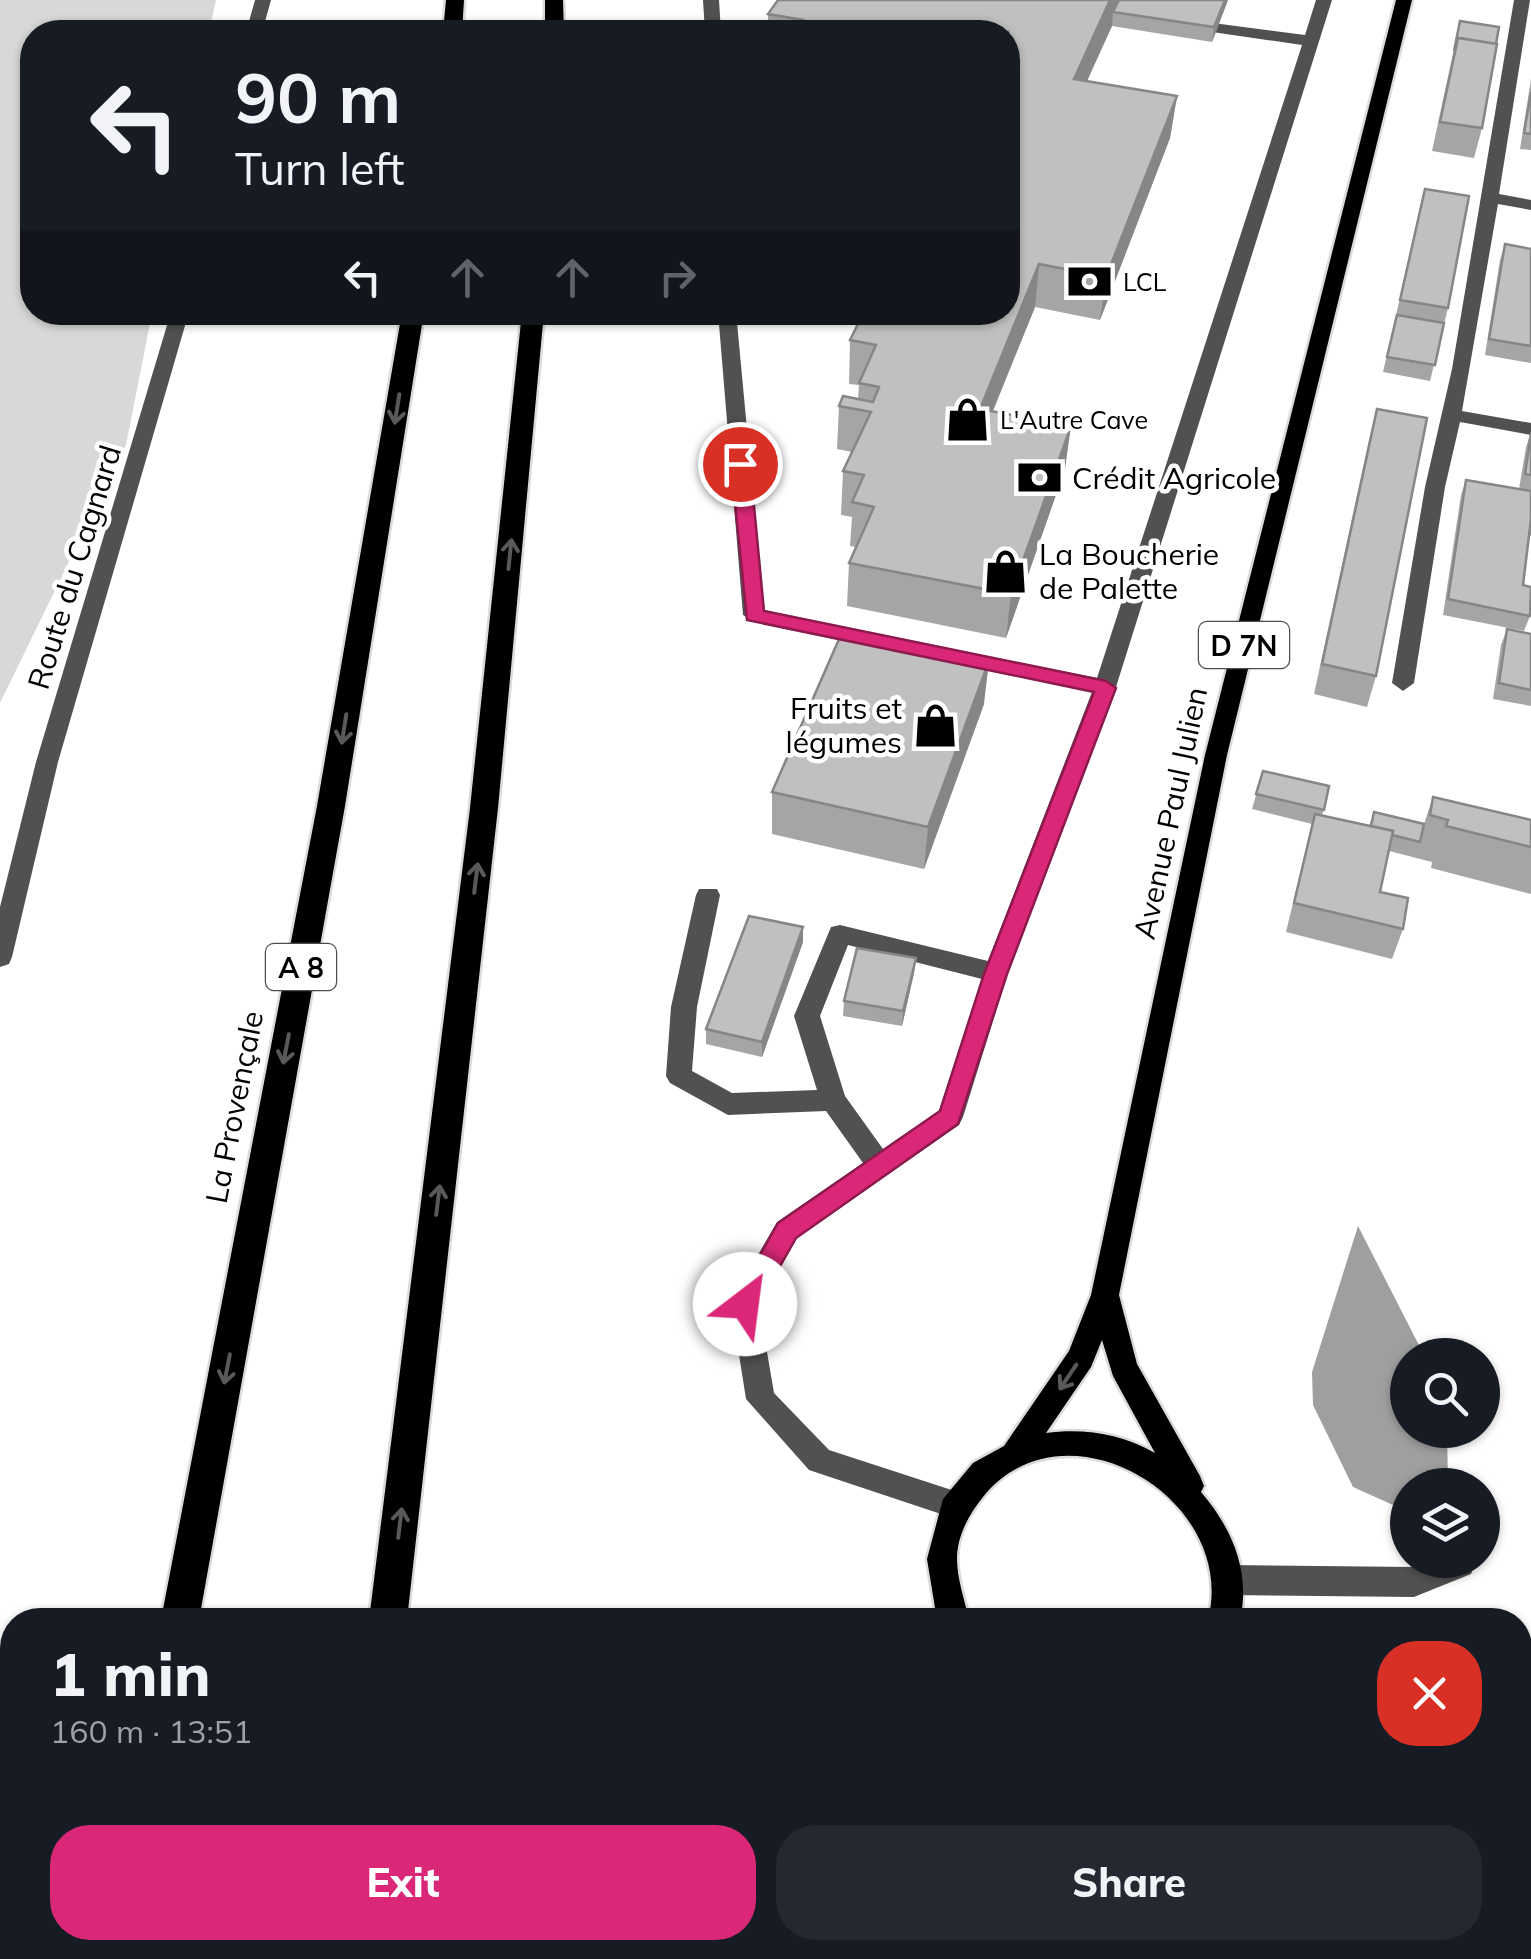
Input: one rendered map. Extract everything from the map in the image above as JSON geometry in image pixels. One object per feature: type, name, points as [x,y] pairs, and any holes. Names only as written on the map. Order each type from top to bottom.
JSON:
[{"type":"highway","name":"La Provençale","points":[[182,1608],[331,806],[411,325]]},
{"type":"highway","points":[[389,1608],[484,808],[533,325]]},
{"type":"main road","name":"Avenue Paul Julien","points":[[1017,1451],[1080,1358],[1105,1295],[1216,755],[1404,0]]},
{"type":"main road","name":"Avenue Paul Julien","points":[[1105,1295],[1123,1367],[1219,1541],[1228,1580]]},
{"type":"main road","points":[[949,1608],[940,1571],[941,1546],[956,1505],[977,1476],[1017,1451],[1050,1442],[1114,1447],[1142,1458],[1173,1479],[1200,1506]]},
{"type":"main road","points":[[1225,1608],[1228,1580]]},
{"type":"street","points":[[1150,0],[1143,18],[1311,41]]},
{"type":"street","points":[[956,1505],[819,1460],[760,1400],[745,1304],[787,1230],[950,1117],[996,974],[1106,688],[1324,0]]},
{"type":"street","points":[[1403,682],[1435,487],[1525,23],[1522,0]]},
{"type":"street","points":[[1491,198],[1531,205]]},
{"type":"street","name":"Route du Cagnard","points":[[0,957],[47,762],[176,325]]},
{"type":"street","points":[[728,325],[754,615],[891,643]]},
{"type":"street","points":[[1451,415],[1531,429]]},
{"type":"street","points":[[930,651],[1106,688]]},
{"type":"street","points":[[708,895],[684,1006],[679,1076],[728,1104],[832,1100]]},
{"type":"street","points":[[880,1166],[832,1100],[807,1016],[840,934],[996,974]]},
{"type":"street","points":[[1228,1580],[1414,1582],[1424,1578]]},
{"type":"shaded area","points":[[0,0],[216,0],[212,20],[20,20],[20,325],[150,325],[126,445],[0,703]]},
{"type":"shaded area","points":[[1358,1226],[1415,1338],[1390,1338],[1390,1448],[1447,1448],[1448,1468],[1390,1468],[1390,1504],[1353,1487],[1313,1405],[1312,1372]]},
{"type":"building","points":[[778,0],[1110,0],[1074,79],[1177,96],[1106,277],[1039,264],[1020,311],[1020,20],[803,20],[768,14]]},
{"type":"building","points":[[1119,0],[1225,0],[1214,27],[1113,12]]},
{"type":"building","points":[[1460,21],[1499,27],[1496,44],[1458,38],[1454,51]]},
{"type":"building","points":[[1458,38],[1497,44],[1482,128],[1440,122]]},
{"type":"building","points":[[1531,92],[1531,134],[1524,133]]},
{"type":"building","points":[[1425,189],[1469,196],[1448,308],[1400,300]]},
{"type":"building","points":[[1505,244],[1531,249],[1531,346],[1489,339]]},
{"type":"building","points":[[1397,315],[1444,323],[1435,365],[1387,357]]},
{"type":"building","points":[[858,325],[1014,325],[980,409],[1071,426],[1011,594],[849,563],[874,507],[852,502],[864,475],[843,471],[871,412],[839,406],[843,396],[873,402],[879,387],[859,383],[876,345],[850,340]]},
{"type":"building","points":[[1377,409],[1427,418],[1376,676],[1322,664]]},
{"type":"building","points":[[1531,433],[1531,475],[1525,474]]},
{"type":"building","points":[[1466,480],[1531,491],[1523,585],[1531,587],[1530,616],[1448,599]]},
{"type":"building","points":[[1507,629],[1531,634],[1531,690],[1499,683]]},
{"type":"building","points":[[843,630],[989,661],[928,827],[772,792]]},
{"type":"building","points":[[1263,771],[1329,786],[1324,810],[1256,794]]},
{"type":"building","points":[[1433,797],[1531,820],[1531,847],[1446,826],[1448,820],[1430,815]]},
{"type":"building","points":[[1374,812],[1424,824],[1420,842],[1371,826]]},
{"type":"building","points":[[1315,814],[1393,831],[1380,892],[1408,898],[1403,929],[1294,903]]},
{"type":"building","points":[[749,916],[803,927],[762,1042],[706,1029]]},
{"type":"building","points":[[857,948],[916,958],[903,1011],[844,1001]]},
{"type":"place","name":"LCL","points":[[1090,281]]},
{"type":"place","name":"L'Autre Cave","points":[[967,419]]},
{"type":"place","name":"Crédit Agricole","points":[[1039,478]]},
{"type":"place","name":"La Boucherie de Palette","points":[[1006,571]]},
{"type":"place","name":"Fruits et légumes","points":[[935,725]]},
{"type":"route","points":[[740,464],[754,615],[1106,688],[996,974],[950,1117],[787,1230],[745,1304]]}]
